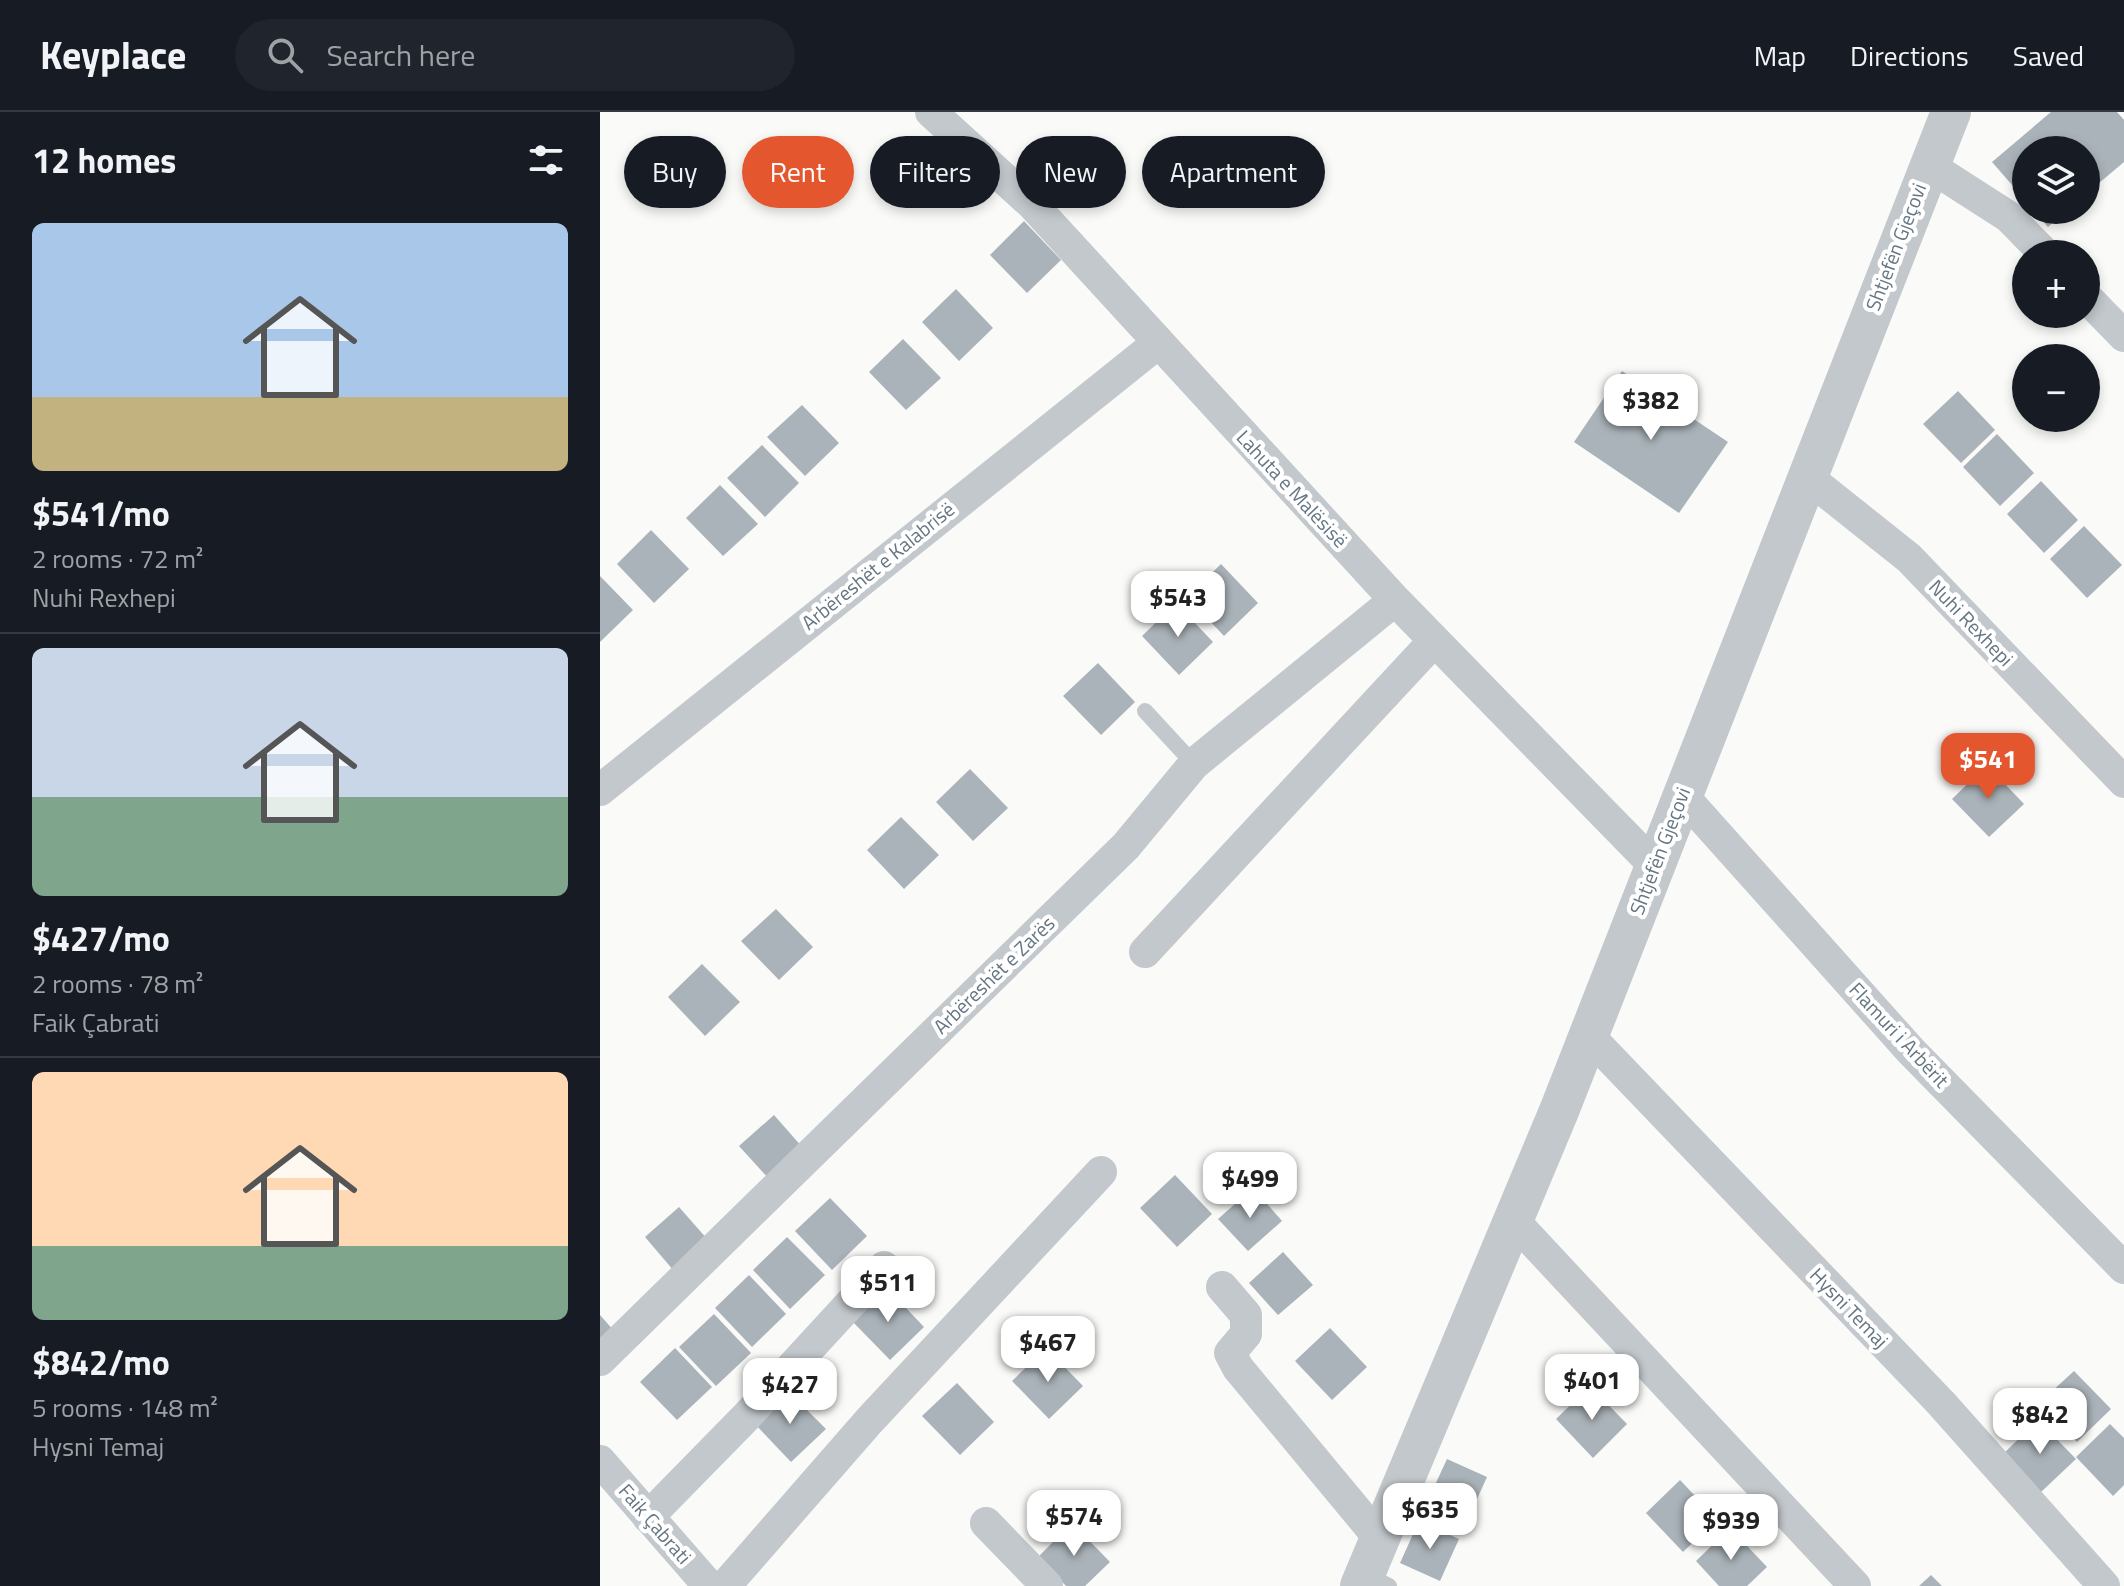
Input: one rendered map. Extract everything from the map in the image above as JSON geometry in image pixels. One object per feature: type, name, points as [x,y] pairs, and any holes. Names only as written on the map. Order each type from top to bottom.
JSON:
[{"type":"street","name":"Lahuta e Malësisë","points":[[931,112],[1032,204],[1395,600],[1654,865]]},
{"type":"street","name":"Shtjefën Gjeçovi","points":[[1374,1571],[1951,112]]},
{"type":"street","points":[[1928,165],[2009,217],[2031,240]]},
{"type":"street","points":[[2100,311],[2124,336]]},
{"type":"street","name":"Arbëreshët e Kalabrisë","points":[[600,790],[1158,343]]},
{"type":"street","name":"Nuhi Rexhepi","points":[[1806,476],[1909,558],[2124,782]]},
{"type":"street","name":"Arbëreshët e Zarës","points":[[600,1360],[1126,846],[1194,764],[1395,600]]},
{"type":"street","points":[[1145,952],[1434,641]]},
{"type":"street","name":"Flamuri i Arbërit","points":[[1682,795],[1911,1051],[2124,1268]]},
{"type":"street","name":"Hysni Temaj","points":[[1588,1035],[1941,1403],[2104,1586]]},
{"type":"street","points":[[725,1586],[869,1421],[1101,1172]]},
{"type":"street","points":[[1513,1220],[1855,1586]]},
{"type":"street","points":[[648,1517],[746,1417],[884,1267]]},
{"type":"street","points":[[1222,1287],[1246,1315],[1246,1334],[1230,1353],[1238,1368],[1374,1571]]},
{"type":"street","name":"Faik Çabrati","points":[[600,1461],[709,1586]]},
{"type":"street","points":[[986,1523],[1047,1586]]},
{"type":"lane","points":[[1145,711],[1194,764]]},
{"type":"building","points":[[2051,112],[2117,112],[2124,120],[2124,162],[2100,182],[2100,136],[2023,136]]},
{"type":"building","points":[[2012,145],[2012,185],[1992,162]]},
{"type":"building","points":[[1024,221],[1061,260],[1027,293],[990,255]]},
{"type":"building","points":[[956,289],[993,328],[959,361],[922,322]]},
{"type":"building","points":[[903,339],[941,378],[906,410],[869,372]]},
{"type":"building","points":[[1622,371],[1728,442],[1679,513],[1574,442]]},
{"type":"building","points":[[1958,391],[1995,430],[1961,463],[1923,424]]},
{"type":"building","points":[[802,405],[839,443],[805,476],[767,437]]},
{"type":"building","points":[[1997,434],[2034,473],[2000,506],[1963,467]]},
{"type":"building","points":[[762,445],[799,483],[765,517],[727,478]]},
{"type":"building","points":[[2041,481],[2078,520],[2044,553],[2007,514]]},
{"type":"building","points":[[720,485],[758,524],[723,556],[686,518]]},
{"type":"building","points":[[2084,526],[2122,565],[2087,598],[2050,559]]},
{"type":"building","points":[[651,530],[689,569],[654,603],[617,564]]},
{"type":"building","points":[[1221,564],[1258,603],[1224,636],[1187,597]]},
{"type":"building","points":[[600,576],[633,610],[600,642]]},
{"type":"building","points":[[1176,603],[1213,642],[1179,675],[1142,636]]},
{"type":"building","points":[[1098,663],[1135,702],[1101,735],[1063,696]]},
{"type":"building","points":[[1987,765],[2024,804],[1989,837],[1952,799]]},
{"type":"building","points":[[970,769],[1008,808],[973,841],[936,802]]},
{"type":"building","points":[[901,817],[939,855],[904,889],[867,850]]},
{"type":"building","points":[[776,909],[813,947],[779,980],[741,941]]},
{"type":"building","points":[[702,964],[740,1002],[705,1036],[668,997]]},
{"type":"building","points":[[774,1115],[803,1148],[769,1179],[739,1146]]},
{"type":"building","points":[[1175,1175],[1212,1214],[1177,1247],[1140,1208]]},
{"type":"building","points":[[1253,1188],[1282,1221],[1248,1251],[1218,1219]]},
{"type":"building","points":[[830,1198],[867,1236],[832,1270],[795,1231]]},
{"type":"building","points":[[679,1207],[708,1240],[674,1271],[645,1237]]},
{"type":"building","points":[[787,1237],[825,1275],[790,1309],[753,1270]]},
{"type":"building","points":[[1283,1252],[1313,1285],[1278,1315],[1249,1283]]},
{"type":"building","points":[[749,1275],[786,1314],[752,1347],[715,1308]]},
{"type":"building","points":[[887,1288],[924,1327],[890,1360],[853,1322]]},
{"type":"building","points":[[714,1314],[751,1353],[716,1386],[679,1347]]},
{"type":"building","points":[[600,1315],[615,1332],[600,1345]]},
{"type":"building","points":[[1330,1328],[1367,1367],[1332,1400],[1295,1361]]},
{"type":"building","points":[[675,1348],[712,1387],[677,1420],[640,1382]]},
{"type":"building","points":[[1046,1348],[1083,1386],[1049,1419],[1012,1381]]},
{"type":"building","points":[[2074,1371],[2111,1409],[2077,1442],[2039,1403]]},
{"type":"building","points":[[957,1383],[994,1422],[960,1455],[922,1416]]},
{"type":"building","points":[[1590,1386],[1627,1424],[1593,1458],[1556,1419]]},
{"type":"building","points":[[788,1391],[826,1429],[791,1462],[754,1423]]},
{"type":"building","points":[[2038,1420],[2076,1459],[2041,1492],[2004,1453]]},
{"type":"building","points":[[2110,1424],[2124,1438],[2124,1485],[2113,1496],[2076,1457]]},
{"type":"building","points":[[1447,1459],[1487,1477],[1468,1519],[1428,1500]]},
{"type":"building","points":[[1680,1480],[1717,1519],[1683,1552],[1646,1513]]},
{"type":"building","points":[[1419,1521],[1459,1539],[1440,1581],[1400,1563]]},
{"type":"building","points":[[1072,1523],[1110,1562],[1085,1586],[1066,1586],[1038,1557]]},
{"type":"building","points":[[1730,1528],[1767,1567],[1747,1586],[1719,1586],[1696,1561]]},
{"type":"building","points":[[1931,1575],[1942,1586],[1919,1586]]}]
